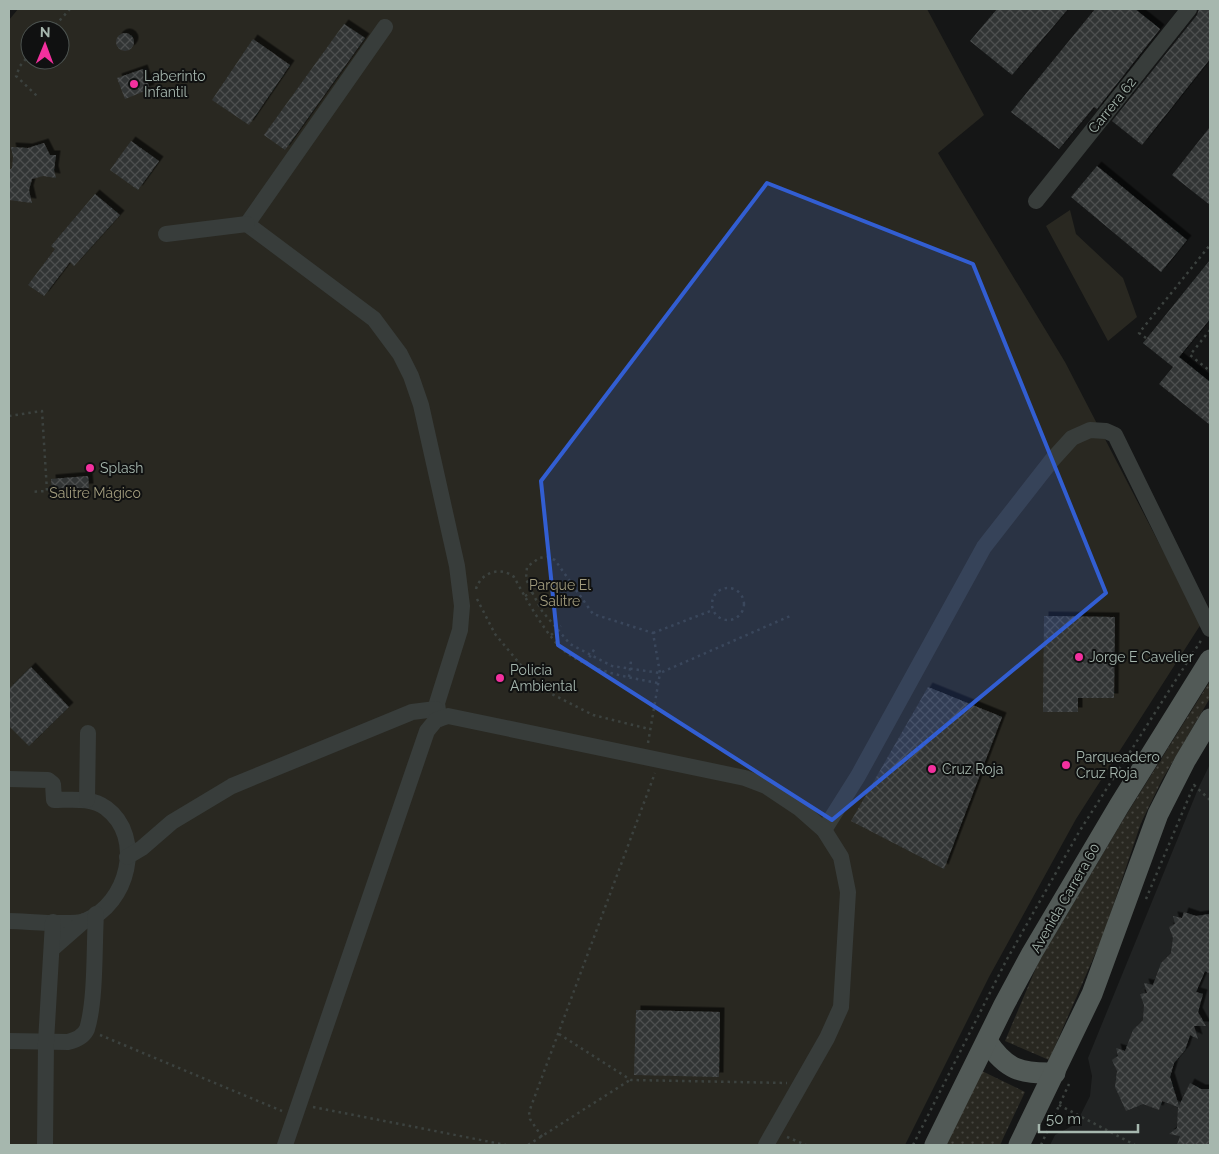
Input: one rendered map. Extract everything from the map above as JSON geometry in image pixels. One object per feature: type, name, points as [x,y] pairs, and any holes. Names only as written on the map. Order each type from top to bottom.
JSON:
[{"type":"main road","name":"Avenida Carrera 60","points":[[935,1145],[1004,1005],[1056,912],[1210,660]]},
{"type":"main road","points":[[1019,1145],[1055,1073],[1100,974],[1158,814],[1185,761],[1210,719]]},
{"type":"main road","points":[[987,1041],[997,1056],[1014,1069],[1034,1073],[1055,1073]]},
{"type":"street","name":"Carrera 62","points":[[1036,201],[1189,9]]},
{"type":"street","points":[[247,224],[386,27]]},
{"type":"street","points":[[166,234],[247,224],[374,319],[400,354],[411,376],[421,405],[457,566],[462,606],[460,630],[442,685],[438,714],[427,731],[285,1145]]},
{"type":"street","points":[[824,830],[858,776],[984,547],[1052,460],[1072,438],[1090,430],[1106,431],[1115,434],[1210,629]]},
{"type":"street","points":[[128,857],[142,848],[172,822],[232,786],[412,712],[455,717],[652,758],[745,778],[766,786],[799,808],[824,830],[841,857],[848,892],[841,1008],[827,1038],[770,1139]]},
{"type":"street","points":[[88,733],[88,800]]},
{"type":"street","points":[[9,779],[48,780],[53,784],[54,800],[88,800],[105,807],[122,827],[128,857],[127,870],[121,888],[107,906],[52,948]]},
{"type":"street","points":[[9,921],[53,922],[90,918]]},
{"type":"street","points":[[9,1041],[68,1042],[76,1039],[86,1030],[92,991],[90,918]]},
{"type":"street","points":[[45,1145],[46,1042],[53,922]]},
{"type":"path","points":[[60,20],[70,9]]},
{"type":"path","points":[[20,66],[16,76],[37,96]]},
{"type":"path","points":[[1146,338],[1139,333],[1210,245]]},
{"type":"path","points":[[1190,355],[1210,330]]},
{"type":"path","points":[[1185,351],[1210,371]]},
{"type":"path","points":[[9,416],[42,411],[47,491],[31,492]]},
{"type":"path","points":[[713,610],[653,633],[592,614],[555,560],[547,557],[539,558],[527,567],[526,579],[532,592],[542,611],[557,629],[570,644],[612,666],[660,673],[790,616]]},
{"type":"path","points":[[650,730],[593,715],[540,688],[495,634],[477,600],[476,587],[486,575],[502,571],[514,577],[535,614],[565,653],[608,673],[658,683]]},
{"type":"path","points":[[525,596],[539,588]]},
{"type":"path","points":[[724,588],[734,589],[742,597],[742,612],[735,619],[724,620],[713,610],[712,599],[715,594],[724,588]]},
{"type":"path","points":[[551,635],[561,626]]},
{"type":"path","points":[[542,1137],[530,1119],[529,1112],[559,1034],[652,758],[650,730],[660,673],[653,633]]},
{"type":"path","points":[[586,663],[595,648]]},
{"type":"path","points":[[629,678],[631,661]]},
{"type":"path","points":[[1194,785],[1210,800]]},
{"type":"path","points":[[86,1030],[297,1111],[506,1145]]},
{"type":"path","points":[[559,1034],[631,1080],[801,1083]]},
{"type":"path","points":[[528,1145],[631,1080]]},
{"type":"path","points":[[1043,1097],[1135,1145]]},
{"type":"path","points":[[770,1139],[806,1145]]},
{"type":"highlighted area","points":[[767,183],[973,264],[1106,593],[832,820],[558,645],[541,481]]},
{"type":"shaded area","points":[[1210,764],[1210,1145],[1050,1145],[1055,1135],[1072,1126],[1079,1118],[1090,1096],[1092,1076],[1088,1058],[1198,789]]},
{"type":"green space","name":"Parque El Salitre","points":[[18,9],[927,9],[984,115],[938,153],[1065,362],[1201,624],[1076,819],[989,977],[905,1145],[9,1145],[9,20]]},
{"type":"green space","points":[[1070,210],[1076,234],[1123,278],[1137,317],[1108,341],[1046,226]]},
{"type":"green space","points":[[1210,681],[1210,698],[1162,780],[1141,823],[1103,936],[1049,1060],[1005,1041],[1038,963],[1123,820]]},
{"type":"green space","points":[[982,1071],[1025,1092],[1000,1145],[946,1145]]},
{"type":"building","points":[[997,9],[1068,9],[1012,75],[970,41]]},
{"type":"building","points":[[1095,9],[1135,9],[1160,29],[1097,109],[1094,107],[1059,149],[1011,112]]},
{"type":"building","points":[[1199,9],[1210,9],[1210,59],[1142,145],[1112,121],[1197,15]]},
{"type":"building","points":[[344,24],[365,38],[285,150],[264,135]]},
{"type":"building","points":[[125,33],[131,36],[134,42],[131,48],[125,51],[119,48],[116,42],[119,36]]},
{"type":"building","points":[[253,39],[290,65],[249,125],[212,100]]},
{"type":"building","name":"Laberinto Infantil","points":[[143,69],[150,89],[125,99],[117,78]]},
{"type":"building","points":[[1210,127],[1210,205],[1172,175]]},
{"type":"building","points":[[131,141],[159,161],[138,190],[110,170]]},
{"type":"building","points":[[44,143],[50,155],[56,155],[54,170],[56,178],[43,176],[32,179],[29,190],[32,203],[9,200],[9,170],[12,168],[13,157],[11,147],[28,148]]},
{"type":"building","points":[[1097,166],[1187,240],[1161,272],[1071,197]]},
{"type":"building","points":[[95,194],[120,215],[74,266],[70,262],[44,296],[28,285],[55,249],[51,246]]},
{"type":"building","points":[[1210,260],[1210,319],[1179,357],[1210,382],[1210,425],[1159,384],[1173,367],[1143,343]]},
{"type":"building","points":[[88,476],[89,488],[52,491],[51,479]]},
{"type":"building","name":"Jorge E Cavelier","points":[[1044,616],[1115,617],[1114,698],[1078,698],[1078,712],[1043,712]]},
{"type":"building","points":[[31,667],[69,707],[29,746],[9,726],[9,689]]},
{"type":"building","name":"Cruz Roja","points":[[928,687],[1002,717],[944,869],[851,821]]},
{"type":"building","points":[[1184,912],[1196,916],[1210,914],[1210,974],[1205,971],[1196,992],[1203,994],[1198,1012],[1206,1026],[1194,1026],[1198,1039],[1190,1035],[1185,1050],[1174,1063],[1170,1077],[1179,1106],[1190,1083],[1201,1089],[1210,1089],[1210,1145],[1177,1145],[1180,1136],[1169,1134],[1177,1128],[1178,1107],[1162,1101],[1159,1110],[1143,1104],[1126,1111],[1115,1087],[1117,1071],[1112,1060],[1118,1056],[1116,1048],[1125,1051],[1133,1030],[1143,1020],[1144,1005],[1140,994],[1147,993],[1144,983],[1153,985],[1161,963],[1171,953],[1173,938],[1169,927],[1175,924],[1173,916],[1182,918]]},
{"type":"building","points":[[636,1010],[720,1012],[719,1077],[634,1075]]},
{"type":"place","name":"Laberinto Infantil","points":[[134,84]]},
{"type":"place","name":"Splash","points":[[90,468]]},
{"type":"place","name":"Jorge E Cavelier","points":[[1079,657]]},
{"type":"place","name":"Policia Ambiental","points":[[500,678]]},
{"type":"place","name":"Parqueadero Cruz Roja","points":[[1066,765]]},
{"type":"place","name":"Cruz Roja","points":[[932,769]]},
{"type":"park label","name":"Salitre Mágico","points":[[95,493]]}]
